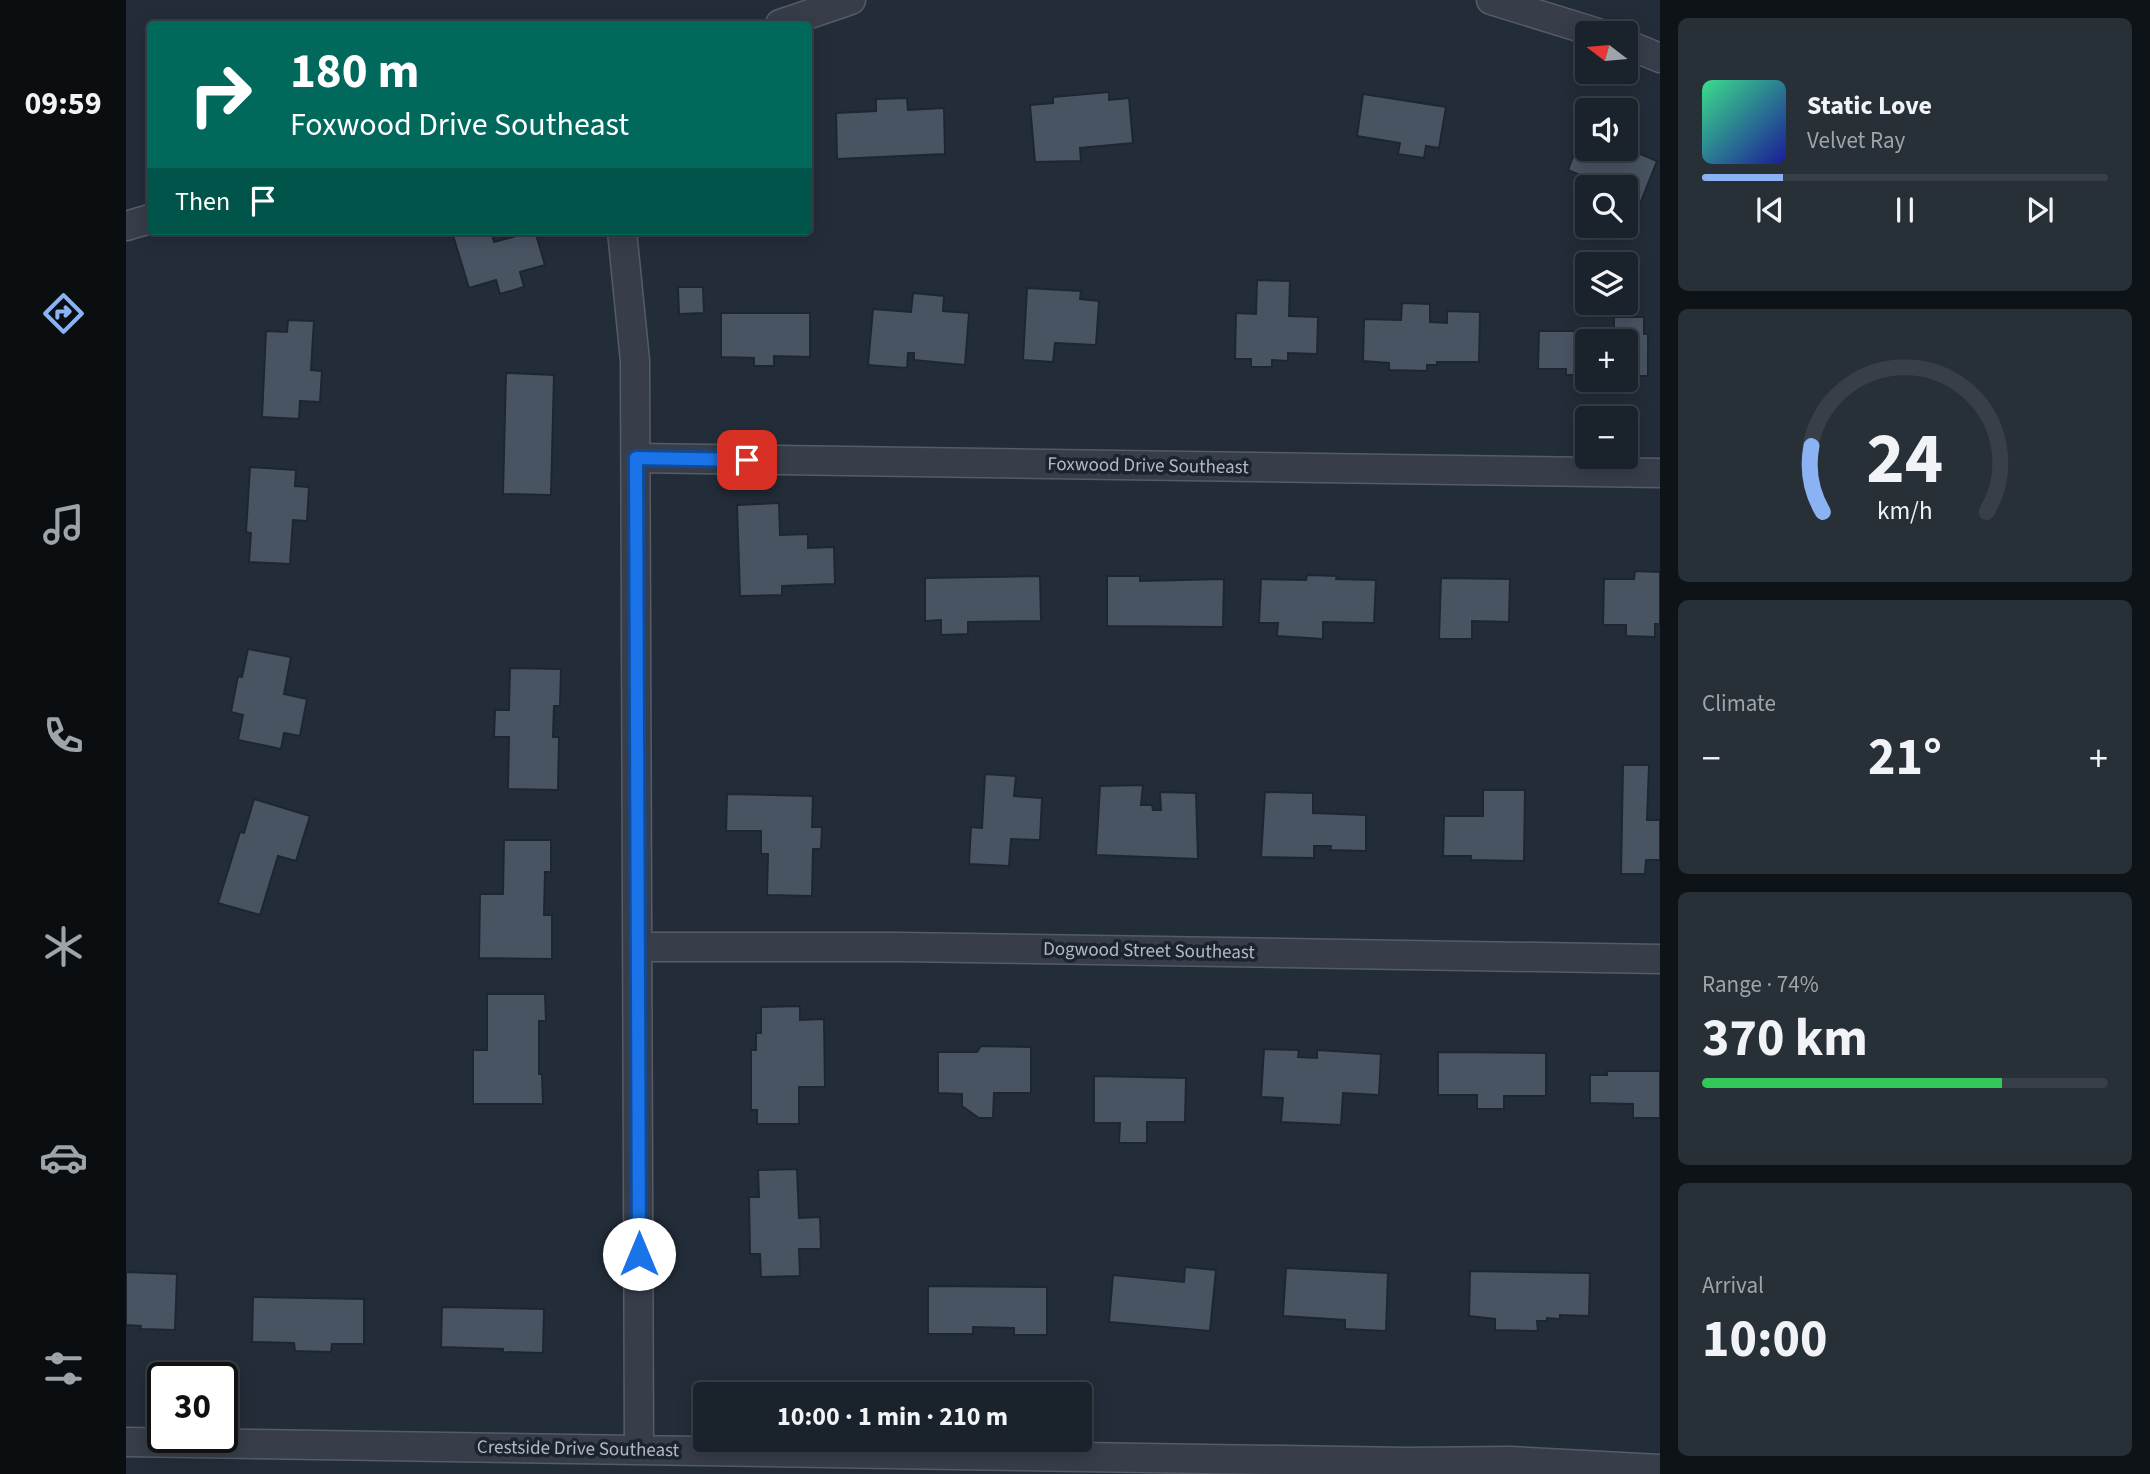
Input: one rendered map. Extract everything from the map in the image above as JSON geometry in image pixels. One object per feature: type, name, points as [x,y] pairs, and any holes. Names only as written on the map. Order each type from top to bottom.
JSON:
[{"type":"street","points":[[789,21],[851,0]]},
{"type":"street","points":[[1491,0],[1575,26]]},
{"type":"street","points":[[1638,49],[1660,58]]},
{"type":"street","points":[[126,226],[147,220]]},
{"type":"street","points":[[622,235],[635,361],[639,1450]]},
{"type":"street","name":"Foxwood Drive Southeast","points":[[636,458],[1660,473]]},
{"type":"street","name":"Dogwood Street Southeast","points":[[638,947],[900,947],[1660,960]]},
{"type":"street","name":"Crestside Drive Southeast","points":[[126,1441],[1378,1462],[1511,1461],[1660,1469]]},
{"type":"building","points":[[1109,92],[1109,100],[1129,98],[1133,143],[1080,148],[1081,161],[1035,162],[1030,105],[1053,103],[1053,97]]},
{"type":"building","points":[[1363,94],[1446,107],[1439,148],[1426,146],[1424,158],[1398,154],[1400,143],[1357,136]]},
{"type":"building","points":[[907,98],[908,110],[944,108],[945,154],[837,159],[836,113],[876,111],[876,99]]},
{"type":"building","points":[[1575,151],[1575,161],[1638,161],[1638,153],[1657,161],[1640,204],[1638,175],[1580,175],[1568,170]]},
{"type":"building","points":[[453,235],[492,235],[494,242],[520,235],[536,235],[545,265],[520,272],[524,287],[500,294],[496,280],[469,288]]},
{"type":"building","points":[[1257,280],[1290,281],[1289,316],[1318,317],[1317,354],[1288,353],[1288,361],[1272,360],[1272,367],[1251,367],[1251,359],[1235,359],[1236,313],[1256,314]]},
{"type":"building","points":[[678,287],[703,287],[704,313],[679,314]]},
{"type":"building","points":[[1027,288],[1081,291],[1080,299],[1099,301],[1096,345],[1055,343],[1053,362],[1023,360]]},
{"type":"building","points":[[913,293],[944,296],[943,311],[969,313],[965,365],[914,360],[914,353],[908,353],[907,368],[868,365],[873,309],[911,312]]},
{"type":"building","points":[[1402,303],[1430,304],[1430,322],[1447,323],[1447,311],[1480,312],[1479,362],[1437,362],[1437,365],[1427,365],[1427,371],[1389,370],[1389,363],[1363,361],[1364,319],[1401,320]]},
{"type":"building","points":[[721,313],[810,313],[810,357],[774,356],[774,366],[754,366],[754,358],[721,357]]},
{"type":"building","points":[[1614,317],[1644,317],[1644,334],[1648,334],[1648,376],[1638,376],[1638,329],[1614,329]]},
{"type":"building","points":[[288,320],[314,321],[311,370],[322,371],[320,402],[300,401],[299,419],[262,417],[266,331],[287,332]]},
{"type":"building","points":[[1539,331],[1575,331],[1575,375],[1566,375],[1566,369],[1538,369]]},
{"type":"building","points":[[506,373],[554,375],[551,495],[503,494]]},
{"type":"building","points":[[250,467],[296,470],[295,486],[309,487],[307,521],[293,520],[290,564],[249,562],[251,533],[246,532]]},
{"type":"building","points":[[779,503],[780,535],[808,534],[808,548],[834,547],[835,584],[782,586],[782,595],[740,596],[737,505]]},
{"type":"building","points":[[1635,571],[1660,572],[1660,624],[1655,624],[1655,637],[1626,636],[1626,625],[1603,625],[1604,579],[1634,579]]},
{"type":"building","points":[[1307,575],[1376,580],[1374,623],[1323,622],[1323,639],[1277,636],[1278,623],[1259,623],[1261,579],[1306,580]]},
{"type":"building","points":[[1040,576],[1041,621],[968,622],[968,634],[941,635],[941,620],[925,621],[925,578]]},
{"type":"building","points":[[1107,576],[1140,576],[1140,581],[1224,579],[1223,627],[1107,626]]},
{"type":"building","points":[[1441,578],[1510,579],[1509,622],[1472,621],[1472,639],[1439,639]]},
{"type":"building","points":[[248,649],[291,657],[284,694],[307,699],[300,736],[284,733],[281,749],[238,740],[243,715],[231,712],[238,676],[242,677]]},
{"type":"building","points":[[510,668],[561,669],[560,706],[554,706],[553,737],[559,737],[558,790],[508,789],[509,737],[494,737],[495,710],[509,710]]},
{"type":"building","points":[[1623,765],[1649,765],[1647,820],[1660,820],[1660,860],[1646,860],[1645,874],[1621,874]]},
{"type":"building","points":[[985,774],[1016,776],[1014,796],[1042,798],[1040,840],[1011,839],[1009,866],[969,864],[971,827],[982,828]]},
{"type":"building","points":[[1143,785],[1141,805],[1152,805],[1153,810],[1161,810],[1160,792],[1196,793],[1198,859],[1096,855],[1100,786]]},
{"type":"building","points":[[1483,790],[1525,790],[1524,861],[1471,860],[1471,856],[1443,856],[1444,816],[1483,816]]},
{"type":"building","points":[[1265,792],[1313,793],[1313,813],[1366,815],[1366,851],[1330,850],[1331,846],[1314,846],[1314,858],[1261,857]]},
{"type":"building","points":[[727,794],[813,796],[812,827],[822,827],[821,849],[813,849],[812,896],[767,895],[768,854],[761,854],[761,831],[726,831]]},
{"type":"building","points":[[254,799],[310,816],[296,861],[278,856],[260,915],[218,903],[240,832],[244,833]]},
{"type":"building","points":[[504,840],[551,840],[551,872],[545,872],[544,915],[552,915],[552,959],[479,958],[480,894],[503,894]]},
{"type":"building","points":[[487,994],[545,994],[546,1021],[539,1021],[539,1074],[542,1074],[543,1104],[473,1104],[473,1050],[487,1050]]},
{"type":"building","points":[[800,1006],[800,1020],[824,1019],[825,1087],[799,1087],[799,1124],[757,1124],[757,1110],[751,1110],[751,1050],[756,1050],[756,1033],[761,1033],[761,1007]]},
{"type":"building","points":[[981,1046],[1031,1047],[1031,1093],[994,1093],[993,1118],[979,1118],[962,1106],[962,1094],[938,1093],[938,1052],[977,1052]]},
{"type":"building","points":[[1264,1049],[1299,1050],[1298,1057],[1317,1058],[1317,1050],[1381,1054],[1379,1095],[1343,1093],[1341,1125],[1281,1122],[1283,1098],[1261,1097]]},
{"type":"building","points":[[1438,1052],[1546,1053],[1546,1096],[1504,1096],[1504,1109],[1477,1109],[1477,1095],[1438,1095]]},
{"type":"building","points":[[1607,1071],[1660,1071],[1660,1118],[1633,1118],[1633,1104],[1590,1103],[1590,1075],[1607,1075]]},
{"type":"building","points":[[1094,1076],[1186,1078],[1185,1122],[1147,1122],[1147,1143],[1119,1143],[1120,1123],[1094,1123]]},
{"type":"building","points":[[797,1169],[799,1218],[820,1217],[821,1249],[799,1249],[800,1276],[761,1277],[760,1254],[750,1254],[749,1197],[759,1197],[758,1170]]},
{"type":"building","points":[[1185,1267],[1216,1270],[1210,1331],[1109,1322],[1113,1275],[1184,1282]]},
{"type":"building","points":[[1286,1268],[1388,1273],[1386,1331],[1345,1329],[1345,1320],[1283,1316]]},
{"type":"building","points":[[1470,1271],[1590,1273],[1589,1316],[1560,1315],[1560,1319],[1547,1318],[1547,1321],[1537,1321],[1538,1331],[1495,1330],[1495,1319],[1469,1316]]},
{"type":"building","points":[[126,1272],[177,1274],[175,1330],[140,1329],[141,1326],[126,1325]]},
{"type":"building","points":[[928,1286],[1047,1287],[1047,1335],[1014,1335],[1014,1328],[973,1327],[973,1334],[928,1334]]},
{"type":"building","points":[[253,1297],[364,1299],[364,1344],[332,1344],[331,1352],[295,1351],[294,1343],[252,1342]]},
{"type":"building","points":[[442,1307],[544,1309],[543,1353],[441,1347]]},
{"type":"route","points":[[639,1254],[636,458],[747,460]]}]
